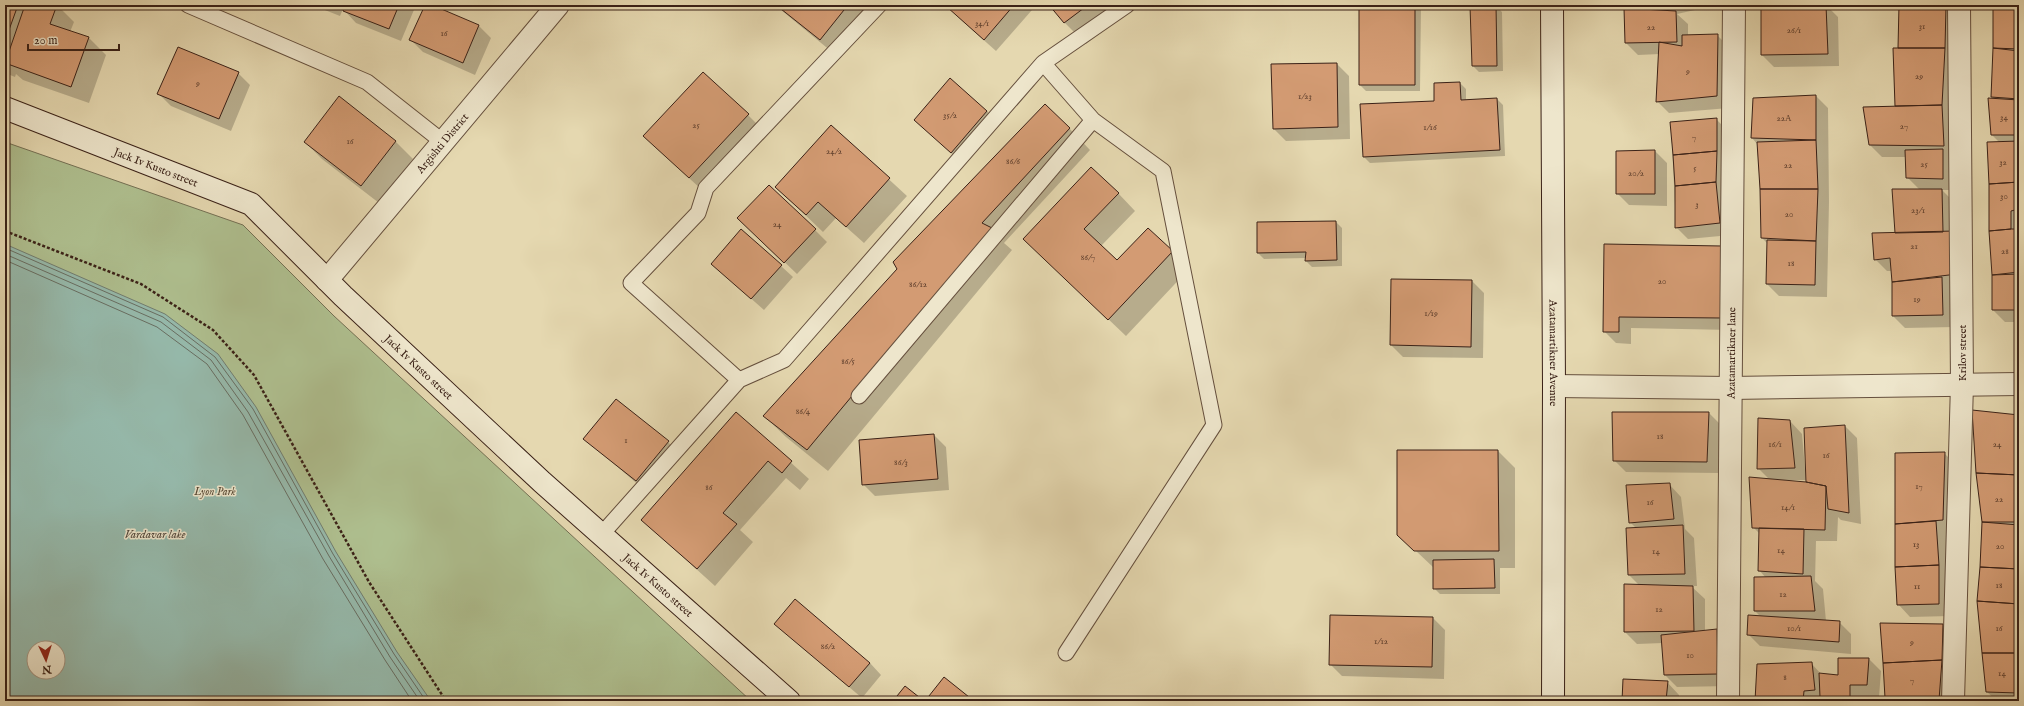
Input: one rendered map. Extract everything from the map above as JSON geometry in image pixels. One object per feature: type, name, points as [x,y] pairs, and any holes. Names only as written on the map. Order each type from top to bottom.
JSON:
[{"type":"street","name":"Argishti District","points":[[327,280],[558,5]]},
{"type":"street","name":"Azatamartikner Avenue","points":[[1552,5],[1554,386],[1553,701]]},
{"type":"street","name":"Azatamartikner lane","points":[[1728,701],[1734,5]]},
{"type":"street","name":"Krilov street","points":[[1953,701],[1962,384],[1959,5]]},
{"type":"street","name":"Jack Iv Kusto street","points":[[5,108],[251,204],[327,280],[600,535],[789,701]]},
{"type":"street","points":[[1554,386],[1730,388],[2019,384]]},
{"type":"lane","points":[[188,5],[367,82],[443,142]]},
{"type":"lane","points":[[739,380],[631,283],[698,213],[706,188],[879,5]]},
{"type":"lane","points":[[600,535],[739,380],[784,360],[1042,63],[1127,5]]},
{"type":"lane","points":[[1042,63],[1093,120],[1163,171],[1214,425],[1066,653]]},
{"type":"lane","points":[[859,396],[1093,120]]},
{"type":"path","points":[[5,231],[140,284],[213,330],[254,375],[369,582],[446,701]]},
{"type":"green space","name":"Lyon Park","points":[[5,142],[243,225],[334,316],[751,701],[5,701]]},
{"type":"water","name":"Vardavar lake","points":[[5,244],[165,314],[218,354],[256,407],[336,552],[397,652],[431,701],[5,701]]},
{"type":"building","points":[[5,5],[18,5],[5,41]]},
{"type":"building","points":[[25,5],[57,5],[50,24],[89,37],[71,87],[5,63]]},
{"type":"building","points":[[345,5],[399,5],[389,29],[343,11]]},
{"type":"building","points":[[425,5],[432,5],[479,25],[463,63],[409,40]]},
{"type":"building","points":[[776,5],[848,5],[820,40]]},
{"type":"building","points":[[949,5],[1014,5],[984,40],[947,7]]},
{"type":"building","points":[[1049,5],[1088,5],[1064,23]]},
{"type":"building","points":[[1359,5],[1415,5],[1415,85],[1359,85]]},
{"type":"building","points":[[1496,5],[1497,66],[1472,66],[1470,6]]},
{"type":"building","points":[[1761,5],[1826,5],[1828,54],[1761,55]]},
{"type":"building","points":[[1899,5],[1946,5],[1945,48],[1898,48]]},
{"type":"building","points":[[1993,5],[2019,6],[2019,49],[1993,48]]},
{"type":"building","points":[[1624,8],[1676,11],[1677,42],[1625,43]]},
{"type":"building","points":[[1718,34],[1717,96],[1656,102],[1659,42],[1682,46],[1682,35]]},
{"type":"building","points":[[178,47],[239,72],[219,119],[157,94]]},
{"type":"building","points":[[1893,48],[1945,48],[1942,105],[1895,106]]},
{"type":"building","points":[[1993,48],[2019,51],[2019,99],[1991,97]]},
{"type":"building","points":[[1337,63],[1338,127],[1273,129],[1271,64]]},
{"type":"building","points":[[703,72],[749,114],[689,178],[643,136]]},
{"type":"building","points":[[950,78],[987,111],[951,153],[914,120]]},
{"type":"building","points":[[1460,82],[1461,100],[1497,98],[1500,150],[1363,157],[1360,104],[1434,101],[1434,83]]},
{"type":"building","points":[[1816,95],[1816,140],[1751,138],[1753,98]]},
{"type":"building","points":[[339,96],[396,141],[361,186],[304,142]]},
{"type":"building","points":[[1988,98],[2019,100],[2019,135],[1991,135]]},
{"type":"building","points":[[1045,104],[1070,128],[982,223],[992,228],[807,450],[763,416],[897,269],[893,262]]},
{"type":"building","points":[[1942,105],[1944,146],[1869,145],[1863,107]]},
{"type":"building","points":[[1717,118],[1717,151],[1673,155],[1670,122]]},
{"type":"building","points":[[831,125],[890,178],[846,227],[818,202],[806,215],[775,187]]},
{"type":"building","points":[[1816,140],[1818,189],[1760,189],[1757,142]]},
{"type":"building","points":[[2019,141],[2019,182],[1989,184],[1987,142]]},
{"type":"building","points":[[1943,149],[1943,179],[1906,178],[1905,150]]},
{"type":"building","points":[[1655,150],[1655,194],[1616,194],[1616,151]]},
{"type":"building","points":[[1717,151],[1716,182],[1675,186],[1673,155]]},
{"type":"building","points":[[1091,167],[1119,193],[1084,229],[1117,260],[1148,228],[1173,251],[1108,320],[1023,239]]},
{"type":"building","points":[[1716,182],[1720,223],[1675,228],[1675,186]]},
{"type":"building","points":[[2019,182],[2019,209],[2011,211],[2011,229],[1989,231],[1989,184]]},
{"type":"building","points":[[769,185],[816,229],[784,263],[737,218]]},
{"type":"building","points":[[1760,189],[1818,189],[1816,241],[1761,238]]},
{"type":"building","points":[[1892,189],[1942,189],[1943,232],[1895,233]]},
{"type":"building","points":[[1336,221],[1337,260],[1305,261],[1306,252],[1257,253],[1257,222]]},
{"type":"building","points":[[741,229],[782,265],[751,299],[711,264]]},
{"type":"building","points":[[2019,229],[2019,272],[1992,275],[1989,231]]},
{"type":"building","points":[[1954,231],[1957,274],[1892,282],[1890,258],[1874,260],[1872,233]]},
{"type":"building","points":[[1767,240],[1816,241],[1815,285],[1766,284]]},
{"type":"building","points":[[1604,244],[1722,246],[1721,318],[1619,317],[1619,332],[1603,332]]},
{"type":"building","points":[[2019,274],[2019,310],[1992,310],[1992,275]]},
{"type":"building","points":[[1942,277],[1943,315],[1892,316],[1892,282]]},
{"type":"building","points":[[1391,279],[1472,280],[1471,347],[1390,345]]},
{"type":"building","points":[[616,399],[669,441],[636,481],[583,439]]},
{"type":"building","points":[[1972,410],[2019,415],[2019,475],[1976,473]]},
{"type":"building","points":[[736,412],[792,461],[782,473],[768,461],[723,513],[737,524],[697,569],[641,520]]},
{"type":"building","points":[[1612,412],[1709,412],[1707,462],[1613,461]]},
{"type":"building","points":[[1758,418],[1790,420],[1795,468],[1757,469]]},
{"type":"building","points":[[1845,425],[1849,513],[1828,509],[1826,486],[1806,482],[1804,428]]},
{"type":"building","points":[[934,434],[938,479],[862,485],[859,440]]},
{"type":"building","points":[[1397,450],[1498,450],[1499,551],[1414,551],[1397,535]]},
{"type":"building","points":[[1945,452],[1943,520],[1895,524],[1895,453]]},
{"type":"building","points":[[1976,473],[2019,475],[2019,522],[1982,522]]},
{"type":"building","points":[[1749,477],[1806,482],[1826,486],[1825,530],[1752,528]]},
{"type":"building","points":[[1670,483],[1674,519],[1629,523],[1626,485]]},
{"type":"building","points":[[1936,521],[1939,565],[1895,567],[1895,524]]},
{"type":"building","points":[[1982,522],[2019,525],[2019,569],[1980,567]]},
{"type":"building","points":[[1683,525],[1685,574],[1628,575],[1626,528]]},
{"type":"building","points":[[1759,528],[1804,529],[1803,574],[1758,571]]},
{"type":"building","points":[[1494,559],[1495,588],[1433,589],[1433,560]]},
{"type":"building","points":[[1939,565],[1939,604],[1897,605],[1895,567]]},
{"type":"building","points":[[1980,567],[2019,569],[2019,604],[1977,601]]},
{"type":"building","points":[[1811,576],[1815,611],[1754,611],[1754,577]]},
{"type":"building","points":[[1624,584],[1693,586],[1694,631],[1624,632]]},
{"type":"building","points":[[795,599],[870,663],[849,687],[774,624]]},
{"type":"building","points":[[1977,601],[2019,604],[2019,653],[1982,653]]},
{"type":"building","points":[[1330,615],[1433,617],[1432,667],[1329,665]]},
{"type":"building","points":[[1748,615],[1840,621],[1839,642],[1747,635]]},
{"type":"building","points":[[1880,623],[1943,624],[1942,660],[1883,663]]},
{"type":"building","points":[[1717,629],[1718,674],[1664,675],[1661,635]]},
{"type":"building","points":[[1982,653],[2019,653],[2019,693],[1986,692]]},
{"type":"building","points":[[1838,658],[1869,658],[1867,685],[1850,685],[1850,698],[1820,697],[1819,673],[1838,675]]},
{"type":"building","points":[[1942,660],[1939,700],[1885,698],[1883,663]]},
{"type":"building","points":[[1812,662],[1815,690],[1804,691],[1803,701],[1755,701],[1757,664]]},
{"type":"building","points":[[944,677],[974,701],[925,701]]},
{"type":"building","points":[[1623,679],[1668,681],[1666,701],[1622,701]]},
{"type":"building","points":[[905,686],[924,701],[893,701]]},
{"type":"building","points":[[1885,698],[1939,700],[1939,701],[1886,701]]}]
